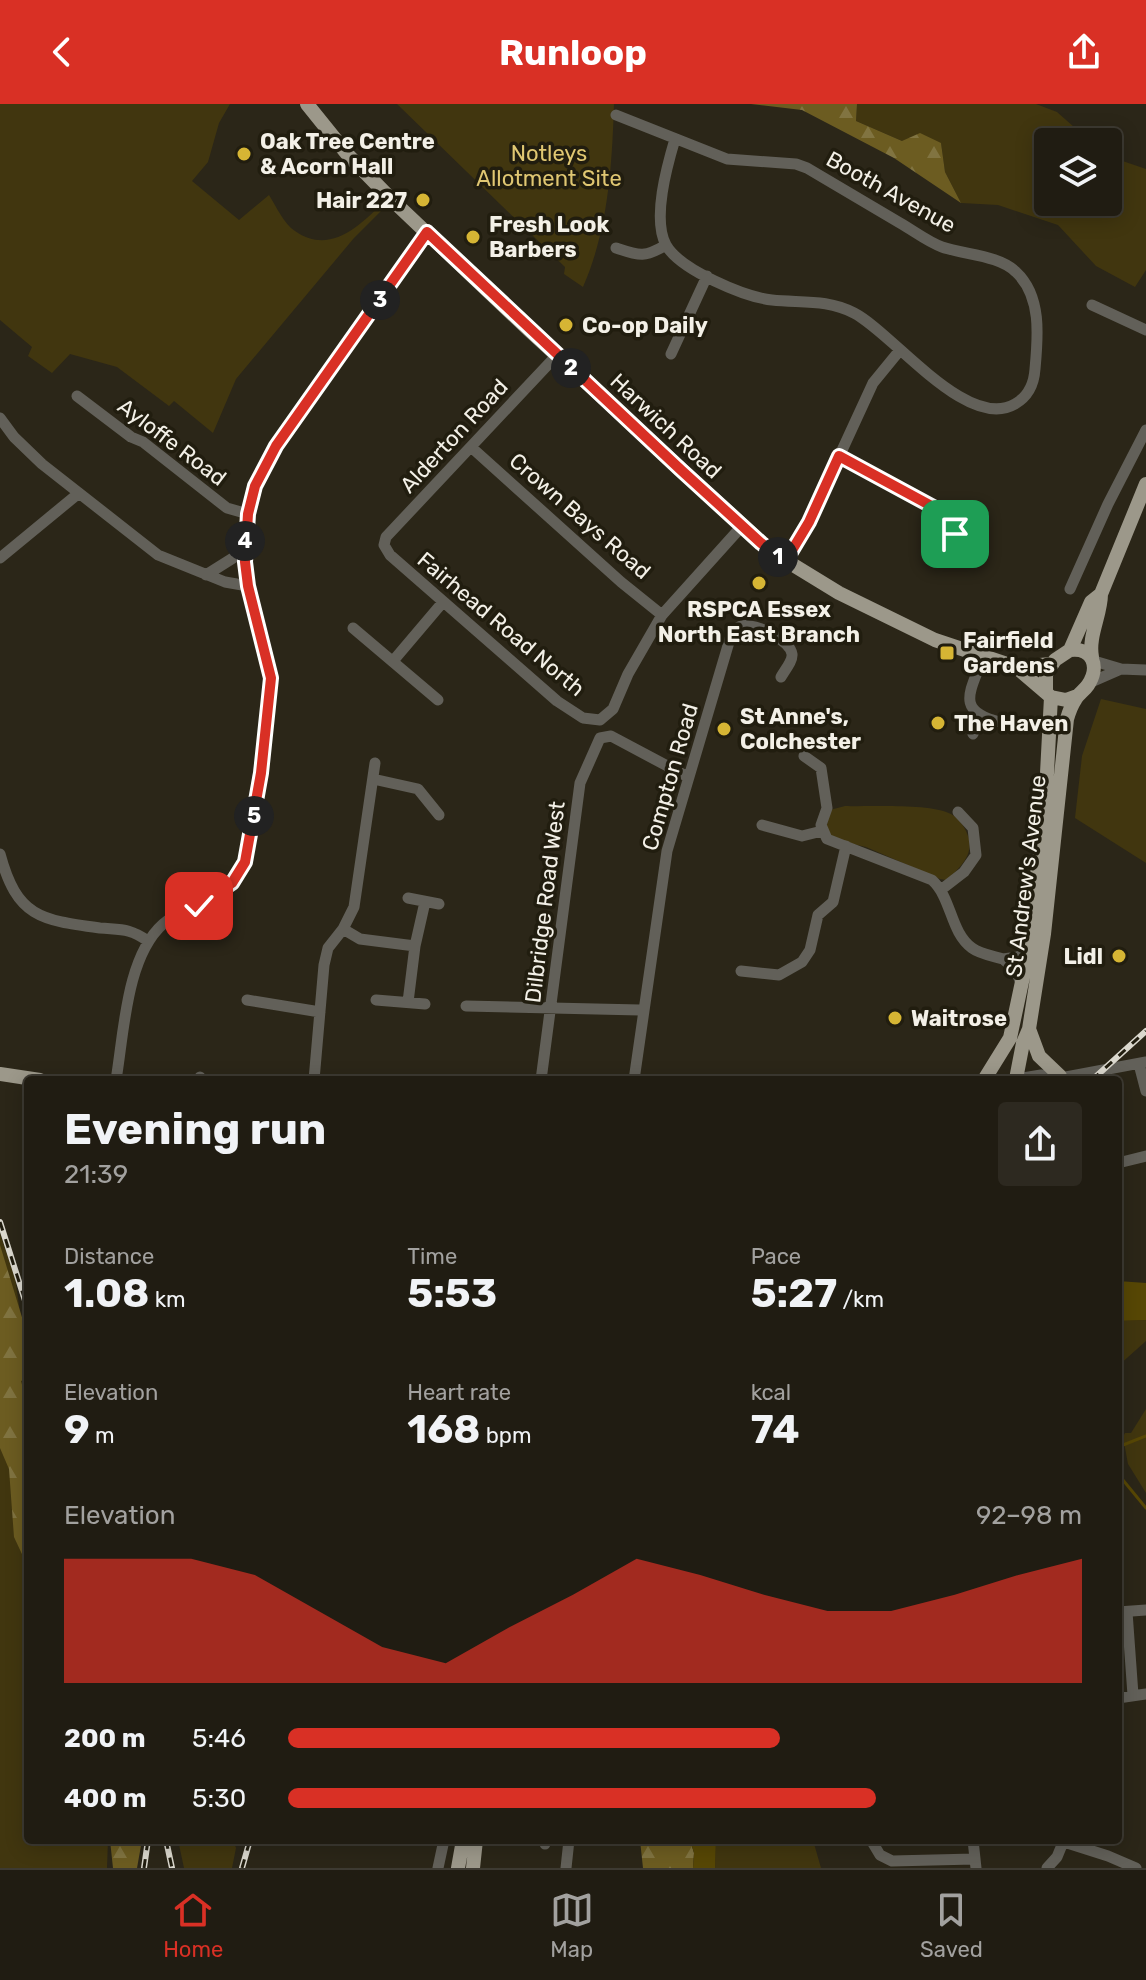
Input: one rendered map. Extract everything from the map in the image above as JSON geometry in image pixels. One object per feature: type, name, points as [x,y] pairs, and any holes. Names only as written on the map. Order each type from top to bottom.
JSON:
[{"type":"main road","name":"Harwich Road","points":[[307,104],[364,172],[557,355],[785,562],[896,623],[983,657],[1016,667],[1051,664]]},
{"type":"main road","points":[[1089,683],[1093,659],[1091,645],[1101,610],[1101,594],[1146,484]]},
{"type":"main road","points":[[1077,696],[1066,700],[1048,694],[1044,678],[1051,664],[1070,650],[1091,602],[1101,594]]},
{"type":"main road","points":[[1070,650],[1081,650],[1093,659]]},
{"type":"main road","name":"Harwich Road","points":[[1016,667],[1048,694]]},
{"type":"main road","name":"St Andrew's Avenue","points":[[1017,1076],[1029,1029],[1044,934],[1067,719],[1077,696],[1089,683]]},
{"type":"main road","name":"St Andrew's Avenue","points":[[988,1076],[1010,1038],[1029,949],[1046,792],[1048,694]]},
{"type":"main road","points":[[1029,1029],[1039,1056],[1058,1076]]},
{"type":"main road","points":[[0,1074],[24,1078]]},
{"type":"main road","points":[[458,1868],[462,1844]]},
{"type":"main road","points":[[473,1868],[476,1844]]},
{"type":"street","name":"Booth Avenue","points":[[616,115],[727,159],[796,164],[807,168],[940,246],[1006,264],[1016,272],[1032,295],[1036,306],[1036,357],[1032,387],[1007,408],[981,406],[961,396],[942,385],[900,350]]},
{"type":"street","points":[[675,139],[667,168],[660,221],[666,245],[673,254],[707,276],[752,296],[834,304],[874,325],[900,350],[873,383],[809,522],[785,562]]},
{"type":"street","points":[[117,1076],[137,962],[148,941],[176,915],[216,896],[232,883],[245,862],[261,773],[271,678],[245,562],[248,514],[255,486],[276,446],[427,232]]},
{"type":"street","points":[[623,254],[648,255],[666,245]]},
{"type":"street","points":[[671,354],[684,339],[707,276]]},
{"type":"street","points":[[1092,305],[1146,330]]},
{"type":"street","name":"Alderton Road","points":[[384,545],[386,537],[557,355]]},
{"type":"street","name":"Ayloffe Road","points":[[77,396],[131,437],[143,442],[227,508],[248,514]]},
{"type":"street","points":[[0,418],[26,450],[158,555],[206,575],[248,586]]},
{"type":"street","points":[[1070,589],[1146,430]]},
{"type":"street","name":"Crown Bays Road","points":[[471,447],[662,615]]},
{"type":"street","points":[[839,456],[961,522]]},
{"type":"street","points":[[0,558],[79,493]]},
{"type":"street","points":[[955,534],[969,510]]},
{"type":"street","points":[[662,615],[742,526]]},
{"type":"street","name":"Fairhead Road North","points":[[384,545],[390,555],[443,602],[557,701],[583,718],[600,720],[613,709],[628,674],[662,615]]},
{"type":"street","points":[[206,575],[233,558]]},
{"type":"street","points":[[393,661],[443,602]]},
{"type":"street","name":"Compton Road","points":[[635,1076],[667,851],[732,632],[740,626],[752,626],[785,643],[792,652],[792,658],[781,677]]},
{"type":"street","points":[[353,628],[438,700]]},
{"type":"street","points":[[983,657],[970,703],[979,717],[1000,722]]},
{"type":"street","points":[[1093,659],[1121,669],[1146,670]]},
{"type":"street","points":[[1089,683],[1121,669]]},
{"type":"street","points":[[973,734],[979,717]]},
{"type":"street","name":"Dilbridge Road West","points":[[542,1076],[580,783],[595,745],[604,735],[621,739],[688,777]]},
{"type":"street","points":[[804,756],[821,768],[823,774],[827,808],[821,825],[827,839],[932,880],[942,889],[962,938],[976,950],[1003,959],[1015,969],[1022,986]]},
{"type":"street","points":[[314,1076],[324,965],[328,948],[343,929],[354,907],[375,763]]},
{"type":"street","points":[[823,774],[837,770]]},
{"type":"street","points":[[373,779],[418,789],[439,815]]},
{"type":"street","points":[[426,799],[438,790]]},
{"type":"street","points":[[942,889],[964,872],[976,855],[973,828],[958,812]]},
{"type":"street","points":[[973,828],[986,823]]},
{"type":"street","points":[[762,825],[802,836],[822,831]]},
{"type":"street","points":[[741,971],[779,975],[797,967],[808,955],[818,915],[833,902],[846,846]]},
{"type":"street","points":[[0,854],[14,892],[28,909],[51,920],[130,929],[148,941]]},
{"type":"street","points":[[408,898],[439,904]]},
{"type":"street","points":[[408,1002],[415,946],[425,902]]},
{"type":"street","points":[[343,929],[360,939],[415,946]]},
{"type":"street","points":[[1003,959],[1018,957],[1029,949]]},
{"type":"street","points":[[757,973],[757,988]]},
{"type":"street","points":[[247,1000],[320,1012]]},
{"type":"street","points":[[376,1000],[425,1004]]},
{"type":"street","points":[[466,1006],[640,1010]]},
{"type":"street","points":[[1065,1076],[1138,1064],[1146,1091]]},
{"type":"street","points":[[1122,1162],[1146,1156]]},
{"type":"street","points":[[1140,1694],[1122,1612],[1146,1610]]},
{"type":"street","points":[[438,1868],[443,1844]]},
{"type":"street","points":[[566,1868],[569,1844]]},
{"type":"street","points":[[873,1844],[880,1855],[893,1865],[975,1863]]},
{"type":"street","points":[[1047,1868],[1063,1844]]},
{"type":"street","points":[[1073,1844],[1136,1868]]},
{"type":"green space","points":[[0,104],[230,104],[219,123],[208,162],[192,181],[239,220],[269,195],[291,228],[308,238],[320,240],[342,235],[382,204],[385,207],[354,238],[236,379],[213,433],[174,401],[169,406],[117,367],[70,354],[52,373],[28,356],[32,347],[0,320]]},
{"type":"green space","name":"Notleys Allotment Site","points":[[397,104],[614,104],[610,174],[603,220],[583,287],[564,274],[565,267]]},
{"type":"green space","points":[[751,104],[857,104],[856,121],[902,141],[920,133],[941,143],[945,172],[961,203],[894,158],[802,110]]},
{"type":"green space","points":[[857,104],[1036,104],[1057,112],[1075,128],[1034,128],[1034,216],[1122,216],[1122,161],[1146,169],[1146,270],[1135,287],[1096,266],[1058,225],[998,205],[961,203],[945,172],[941,143],[902,141],[856,121]]},
{"type":"green space","points":[[1101,699],[1146,709],[1146,863],[1075,818],[1082,756]]},
{"type":"green space","points":[[845,806],[914,807],[951,814],[960,821],[968,835],[970,845],[967,857],[946,880],[866,847],[836,840],[826,830],[830,810]]},
{"type":"green space","points":[[0,1234],[15,1278],[24,1340],[24,1844],[108,1844],[107,1868],[0,1868]]},
{"type":"green space","points":[[0,1245],[24,1324],[24,1380],[21,1381],[24,1392],[24,1558],[14,1537],[9,1469],[0,1448]]},
{"type":"green space","points":[[1146,1320],[1146,1341],[1122,1362],[1122,1321]]},
{"type":"green space","points":[[1146,1409],[1146,1493],[1128,1464],[1123,1437],[1125,1433],[1131,1433]]},
{"type":"green space","points":[[110,1844],[141,1844],[137,1868],[113,1868]]},
{"type":"green space","points":[[179,1844],[234,1844],[232,1868],[184,1868]]},
{"type":"green space","points":[[640,1844],[691,1844],[693,1868],[643,1868]]},
{"type":"green space","points":[[716,1844],[814,1844],[821,1868],[715,1868]]},
{"type":"shaded area","points":[[1122,1281],[1146,1283],[1146,1320],[1122,1321]]},
{"type":"shaded area","points":[[691,1844],[716,1844],[715,1868],[693,1868]]},
{"type":"waterway","points":[[1122,1445],[1146,1436]]},
{"type":"waterway","points":[[1122,1479],[1146,1508]]},
{"type":"railway","points":[[1096,1076],[1146,1031]]},
{"type":"railway","points":[[0,1222],[24,1297]]},
{"type":"railway","points":[[144,1868],[147,1844]]},
{"type":"railway","points":[[167,1844],[172,1868]]},
{"type":"railway","points":[[242,1868],[249,1844]]},
{"type":"place","name":"Oak Tree Centre & Acorn Hall","points":[[244,154]]},
{"type":"place","name":"Hair 227","points":[[423,200]]},
{"type":"place","name":"Fresh Look Barbers","points":[[473,237]]},
{"type":"place","name":"Co-op Daily","points":[[566,325]]},
{"type":"place","name":"RSPCA Essex North East Branch","points":[[759,583]]},
{"type":"place","name":"Fairfield Gardens","points":[[947,653]]},
{"type":"place","name":"The Haven","points":[[938,723]]},
{"type":"place","name":"St Anne's, Colchester","points":[[724,729]]},
{"type":"place","name":"Lidl","points":[[1119,956]]},
{"type":"place","name":"Waitrose","points":[[895,1018]]},
{"type":"route","points":[[199,906],[232,883],[245,862],[261,773],[271,678],[257,627],[245,562],[248,514],[255,486],[276,446],[427,232],[530,331],[785,562],[799,542],[839,456],[961,522],[955,534]]}]
